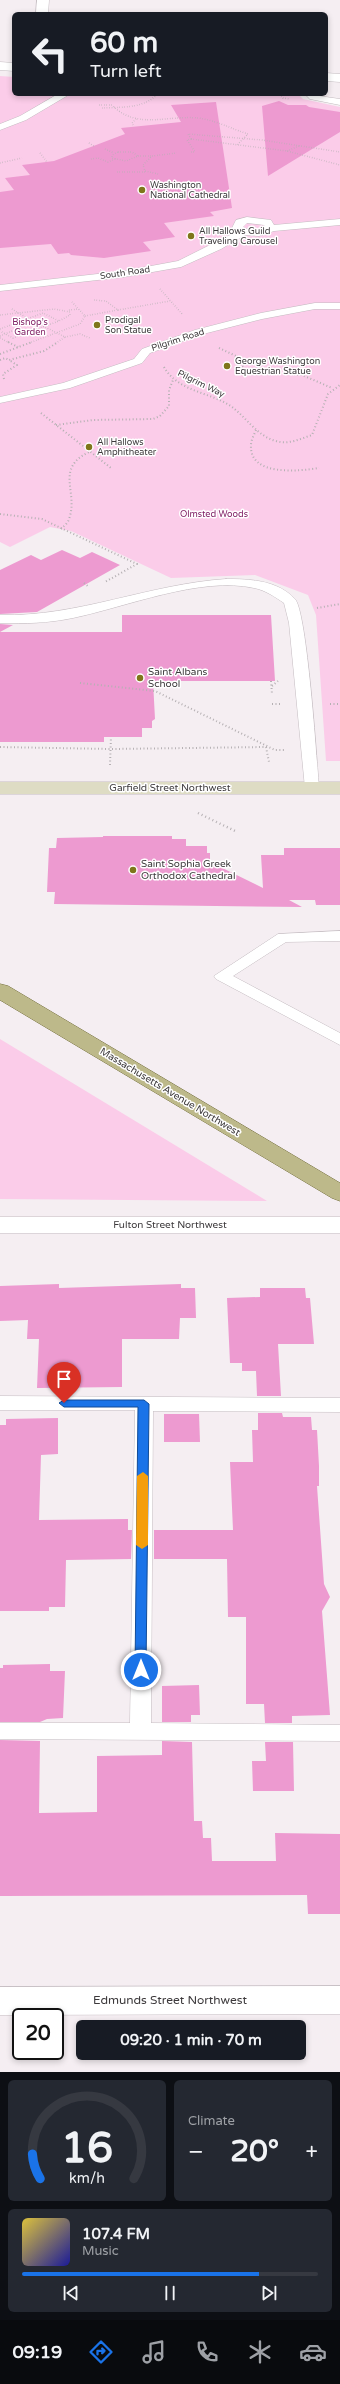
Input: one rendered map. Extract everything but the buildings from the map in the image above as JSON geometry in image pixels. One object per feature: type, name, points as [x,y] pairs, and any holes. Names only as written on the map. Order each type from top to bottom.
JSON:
[{"type":"main road","name":"Garfield Street Northwest","points":[[0,788],[340,788]]},
{"type":"main road","name":"Massachusetts Avenue Northwest","points":[[0,991],[340,1193]]},
{"type":"street","points":[[42,12],[43,0]]},
{"type":"street","points":[[0,66],[12,67]]},
{"type":"street","points":[[328,77],[340,78]]},
{"type":"street","name":"Fulton Street Northwest","points":[[0,1225],[340,1225]]},
{"type":"street","name":"Edmunds Street Northwest","points":[[0,2001],[340,2000]]},
{"type":"lane","points":[[0,128],[23,118],[62,96]]},
{"type":"lane","points":[[312,96],[340,102]]},
{"type":"lane","name":"South Road","points":[[0,288],[124,274],[181,264],[217,247],[243,232],[259,233],[271,228],[340,222]]},
{"type":"lane","name":"Pilgrim Road","points":[[0,400],[66,386],[138,361],[146,351],[199,332],[261,316],[315,306],[340,306]]},
{"type":"lane","points":[[0,619],[33,619],[72,614],[162,591],[204,584],[249,583],[273,590],[290,601],[296,623],[305,700],[312,788]]},
{"type":"lane","points":[[340,936],[283,937],[222,976],[340,1040]]},
{"type":"lane","points":[[0,1403],[340,1405]]},
{"type":"lane","points":[[140,1732],[144,1404]]},
{"type":"lane","points":[[0,1731],[340,1733]]},
{"type":"path","points":[[102,108],[141,103],[151,100],[155,96]]},
{"type":"path","points":[[99,105],[109,104],[122,114],[137,118],[161,120],[200,118],[248,134],[237,145]]},
{"type":"path","points":[[133,125],[132,123],[137,118]]},
{"type":"path","points":[[191,139],[188,134],[244,139],[340,152]]},
{"type":"path","points":[[191,152],[195,152],[187,140],[191,139],[287,151],[340,165]]},
{"type":"path","points":[[89,144],[94,146]]},
{"type":"path","points":[[287,151],[299,146]]},
{"type":"path","points":[[105,149],[115,153],[129,152],[138,156],[176,153]]},
{"type":"path","points":[[40,153],[46,162]]},
{"type":"path","points":[[114,159],[112,156],[115,153]]},
{"type":"path","points":[[91,159],[98,158],[108,162],[114,159],[130,161],[138,156]]},
{"type":"path","points":[[146,172],[143,165],[152,156]]},
{"type":"path","points":[[0,163],[22,158]]},
{"type":"path","points":[[117,172],[146,172],[158,174]]},
{"type":"path","points":[[155,284],[186,318]]},
{"type":"path","points":[[90,299],[106,301],[118,310]]},
{"type":"path","points":[[0,354],[80,324],[85,316],[170,301]]},
{"type":"path","points":[[66,303],[73,302],[85,316]]},
{"type":"path","points":[[6,310],[20,308]]},
{"type":"path","points":[[12,309],[32,321]]},
{"type":"path","points":[[0,315],[54,309],[78,309]]},
{"type":"path","points":[[54,309],[0,330],[13,338],[59,321],[70,315],[69,310]]},
{"type":"path","points":[[43,313],[59,321]]},
{"type":"path","points":[[41,325],[65,337]]},
{"type":"path","points":[[12,331],[0,337],[18,347]]},
{"type":"path","points":[[9,360],[44,351],[65,337],[80,334],[90,338]]},
{"type":"path","points":[[217,347],[238,357],[240,364],[246,369],[302,375],[332,388],[340,385]]},
{"type":"path","points":[[0,360],[5,358],[17,365],[3,374],[8,383]]},
{"type":"path","name":"Pilgrim Way","points":[[166,364],[164,368],[173,380],[228,405],[256,430],[270,439],[286,443],[312,435],[322,414],[324,398],[332,388]]},
{"type":"path","points":[[56,425],[93,420],[153,419],[160,416],[169,406],[168,390],[173,380]]},
{"type":"path","points":[[46,417],[111,468]]},
{"type":"path","points":[[256,430],[251,440],[250,451],[259,465],[273,470],[289,471],[319,468]]},
{"type":"path","points":[[61,529],[69,519],[69,474],[74,462],[90,452]]},
{"type":"path","points":[[0,514],[42,519],[137,564],[99,585]]},
{"type":"path","points":[[271,681],[272,694]]},
{"type":"path","points":[[80,683],[155,691],[275,750],[291,750]]},
{"type":"path","points":[[326,704],[340,704]]},
{"type":"path","points":[[110,767],[112,737]]},
{"type":"path","points":[[0,747],[111,749],[266,748],[268,762]]},
{"type":"path","points":[[192,810],[235,831]]},
{"type":"green space","points":[[0,76],[12,77],[12,96],[300,96],[303,99],[340,107],[340,761],[326,761],[316,615],[308,595],[255,575],[171,578],[71,531],[50,527],[10,547],[0,542]]},
{"type":"green space","points":[[0,1039],[267,1201],[0,1199]]},
{"type":"slow traffic","points":[[142,1545],[143,1476]]},
{"type":"place","name":"Washington National Cathedral","points":[[142,190]]},
{"type":"place","name":"All Hallows Guild Traveling Carousel","points":[[191,236]]},
{"type":"place","name":"Prodigal Son Statue","points":[[97,325]]},
{"type":"place","name":"George Washington Equestrian Statue","points":[[227,366]]},
{"type":"place","name":"All Hallows Amphitheater","points":[[89,447]]},
{"type":"place","name":"Saint Albans School","points":[[140,678]]},
{"type":"place","name":"Saint Sophia Greek Orthodox Cathedral","points":[[133,870]]},
{"type":"route","points":[[64,1403],[144,1404],[141,1670]]},
{"type":"park label","name":"Bishop’s Garden","points":[[30,328]]},
{"type":"park label","name":"Olmsted Woods","points":[[214,514]]}]
